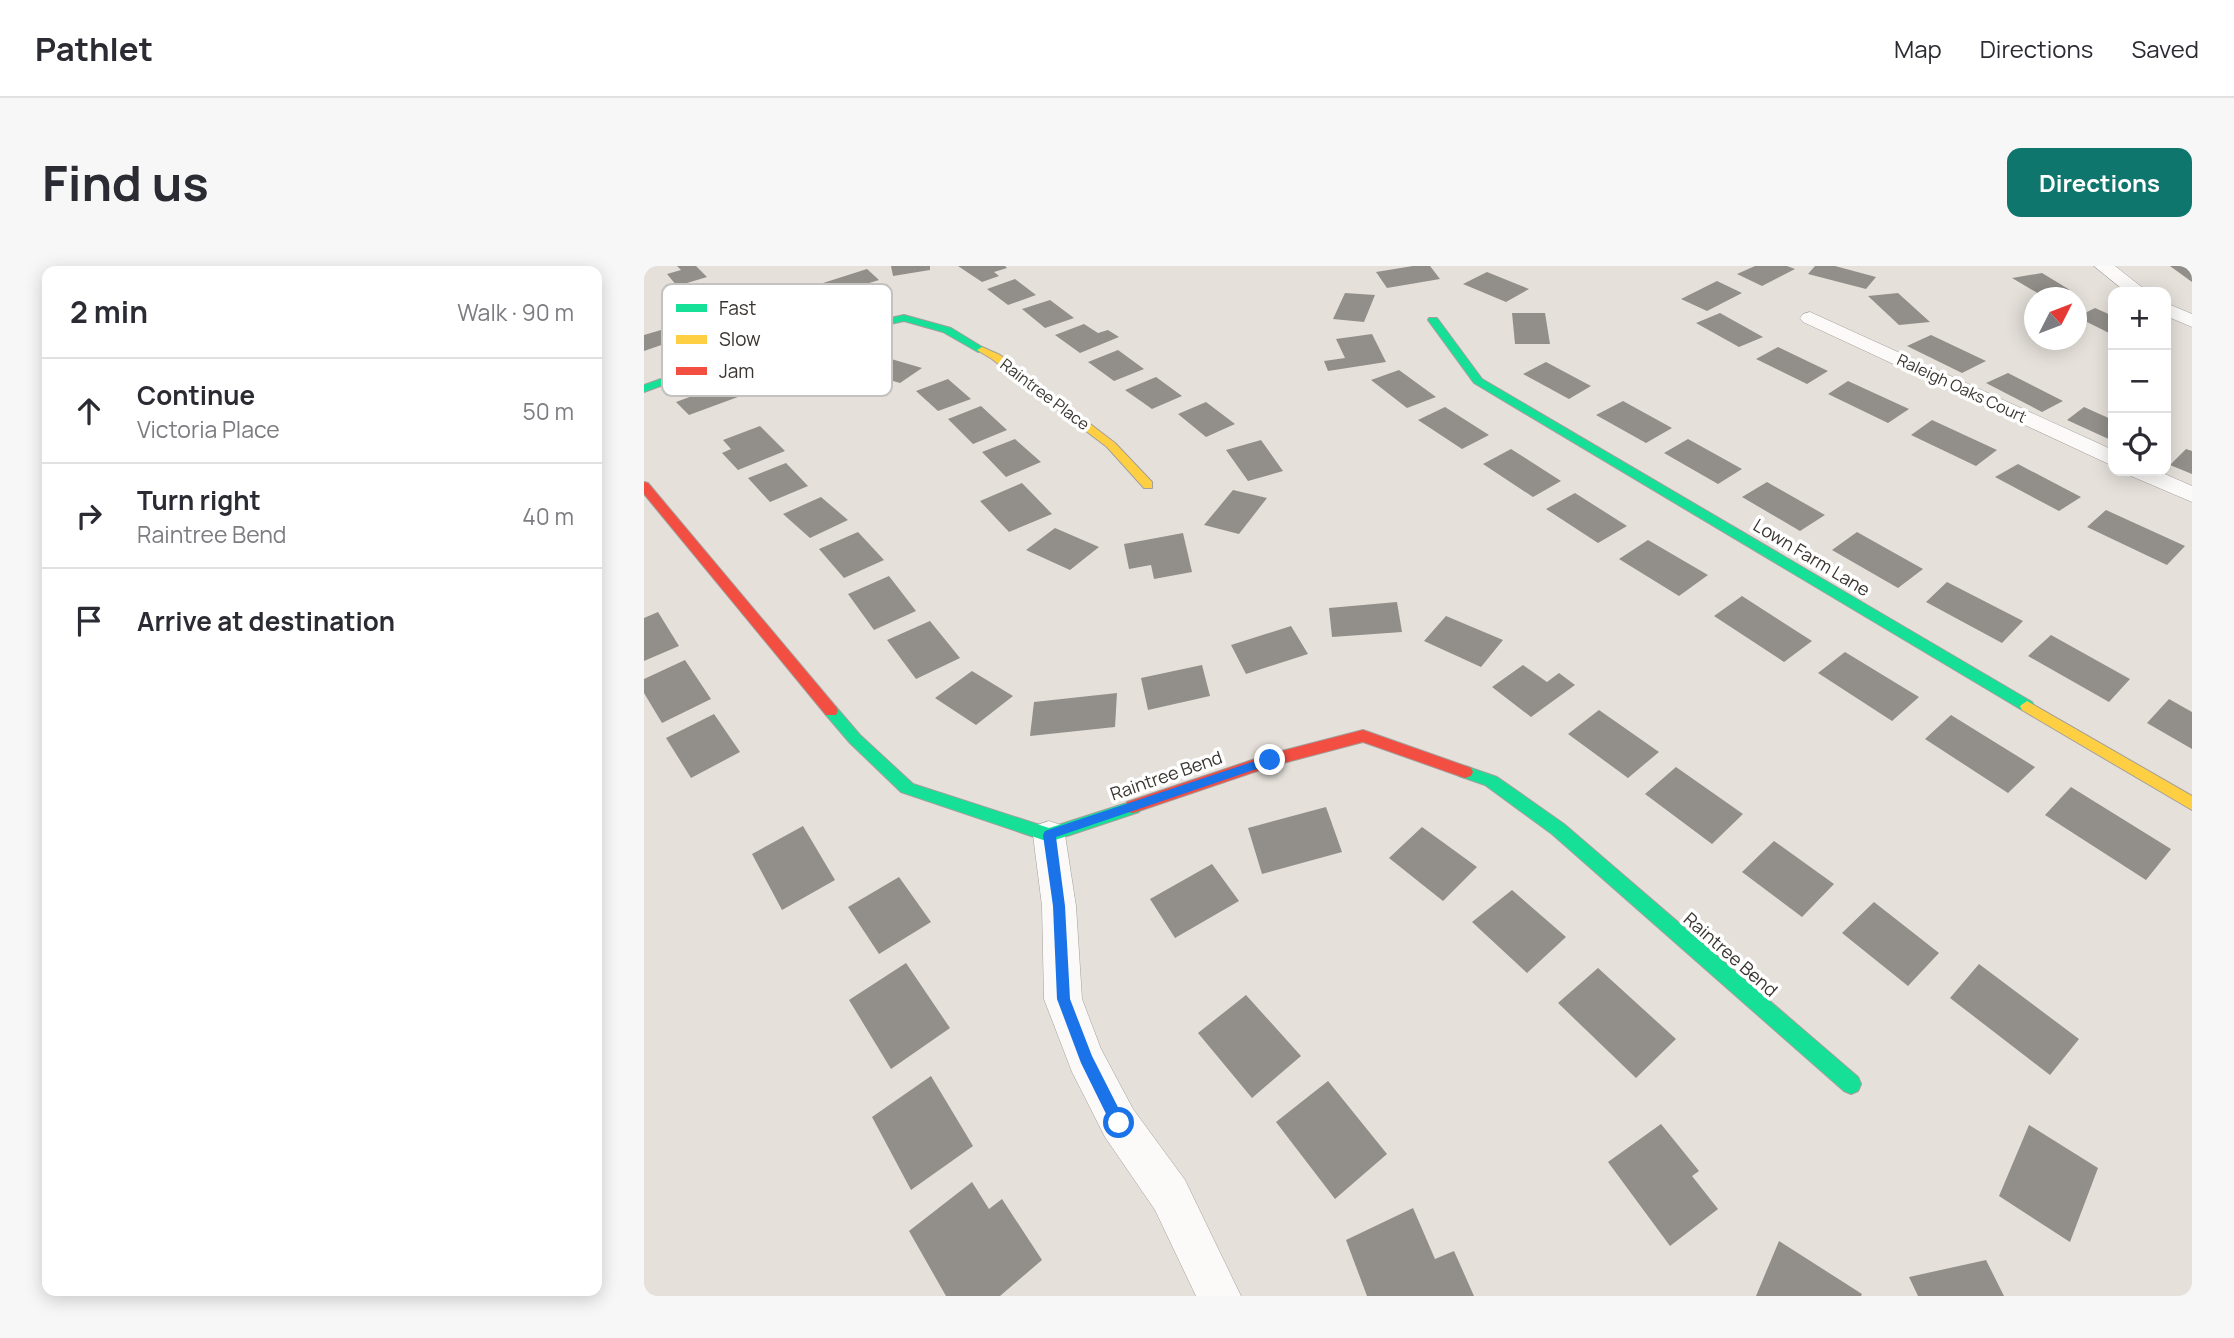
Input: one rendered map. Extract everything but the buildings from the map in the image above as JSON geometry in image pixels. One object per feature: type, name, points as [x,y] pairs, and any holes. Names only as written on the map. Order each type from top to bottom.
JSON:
[{"type":"street","points":[[2103,266],[2131,287]]},
{"type":"street","points":[[2171,311],[2192,321]]},
{"type":"street","name":"Raintree Place","points":[[892,321],[904,318],[947,330],[968,344],[996,357],[1111,445],[1148,485]]},
{"type":"street","name":"Raleigh Oaks Court","points":[[1810,318],[2108,457]]},
{"type":"street","name":"Lown Farm Lane","points":[[1433,320],[1478,382],[2192,804]]},
{"type":"street","name":"Raintree Place","points":[[644,389],[662,382]]},
{"type":"street","points":[[2150,476],[2192,495]]},
{"type":"street","points":[[644,486],[855,739],[907,788],[1049,835],[1059,906],[1063,999],[1086,1059],[1119,1123],[1170,1195],[1219,1296]]},
{"type":"street","name":"Raintree Bend","points":[[1049,835],[1270,760],[1363,736],[1491,781],[1558,829],[1851,1084]]},
{"type":"traffic: fast","points":[[892,321],[904,318],[947,330],[982,350]]},
{"type":"traffic: fast","points":[[1433,320],[1478,381],[2027,706]]},
{"type":"traffic: fast","points":[[644,389],[662,382]]},
{"type":"traffic: fast","points":[[831,711],[855,739],[907,788],[1049,835],[1133,807]]},
{"type":"traffic: fast","points":[[1465,772],[1491,781],[1558,829],[1851,1084]]},
{"type":"traffic: slow","points":[[982,350],[996,357],[1111,445],[1148,485]]},
{"type":"traffic: slow","points":[[2027,706],[2192,804]]},
{"type":"traffic: jam","points":[[644,486],[831,711]]},
{"type":"traffic: jam","points":[[1133,807],[1270,760],[1363,736],[1465,772]]},
{"type":"route","points":[[1119,1123],[1086,1059],[1063,999],[1059,906],[1049,835],[1270,760]]}]
